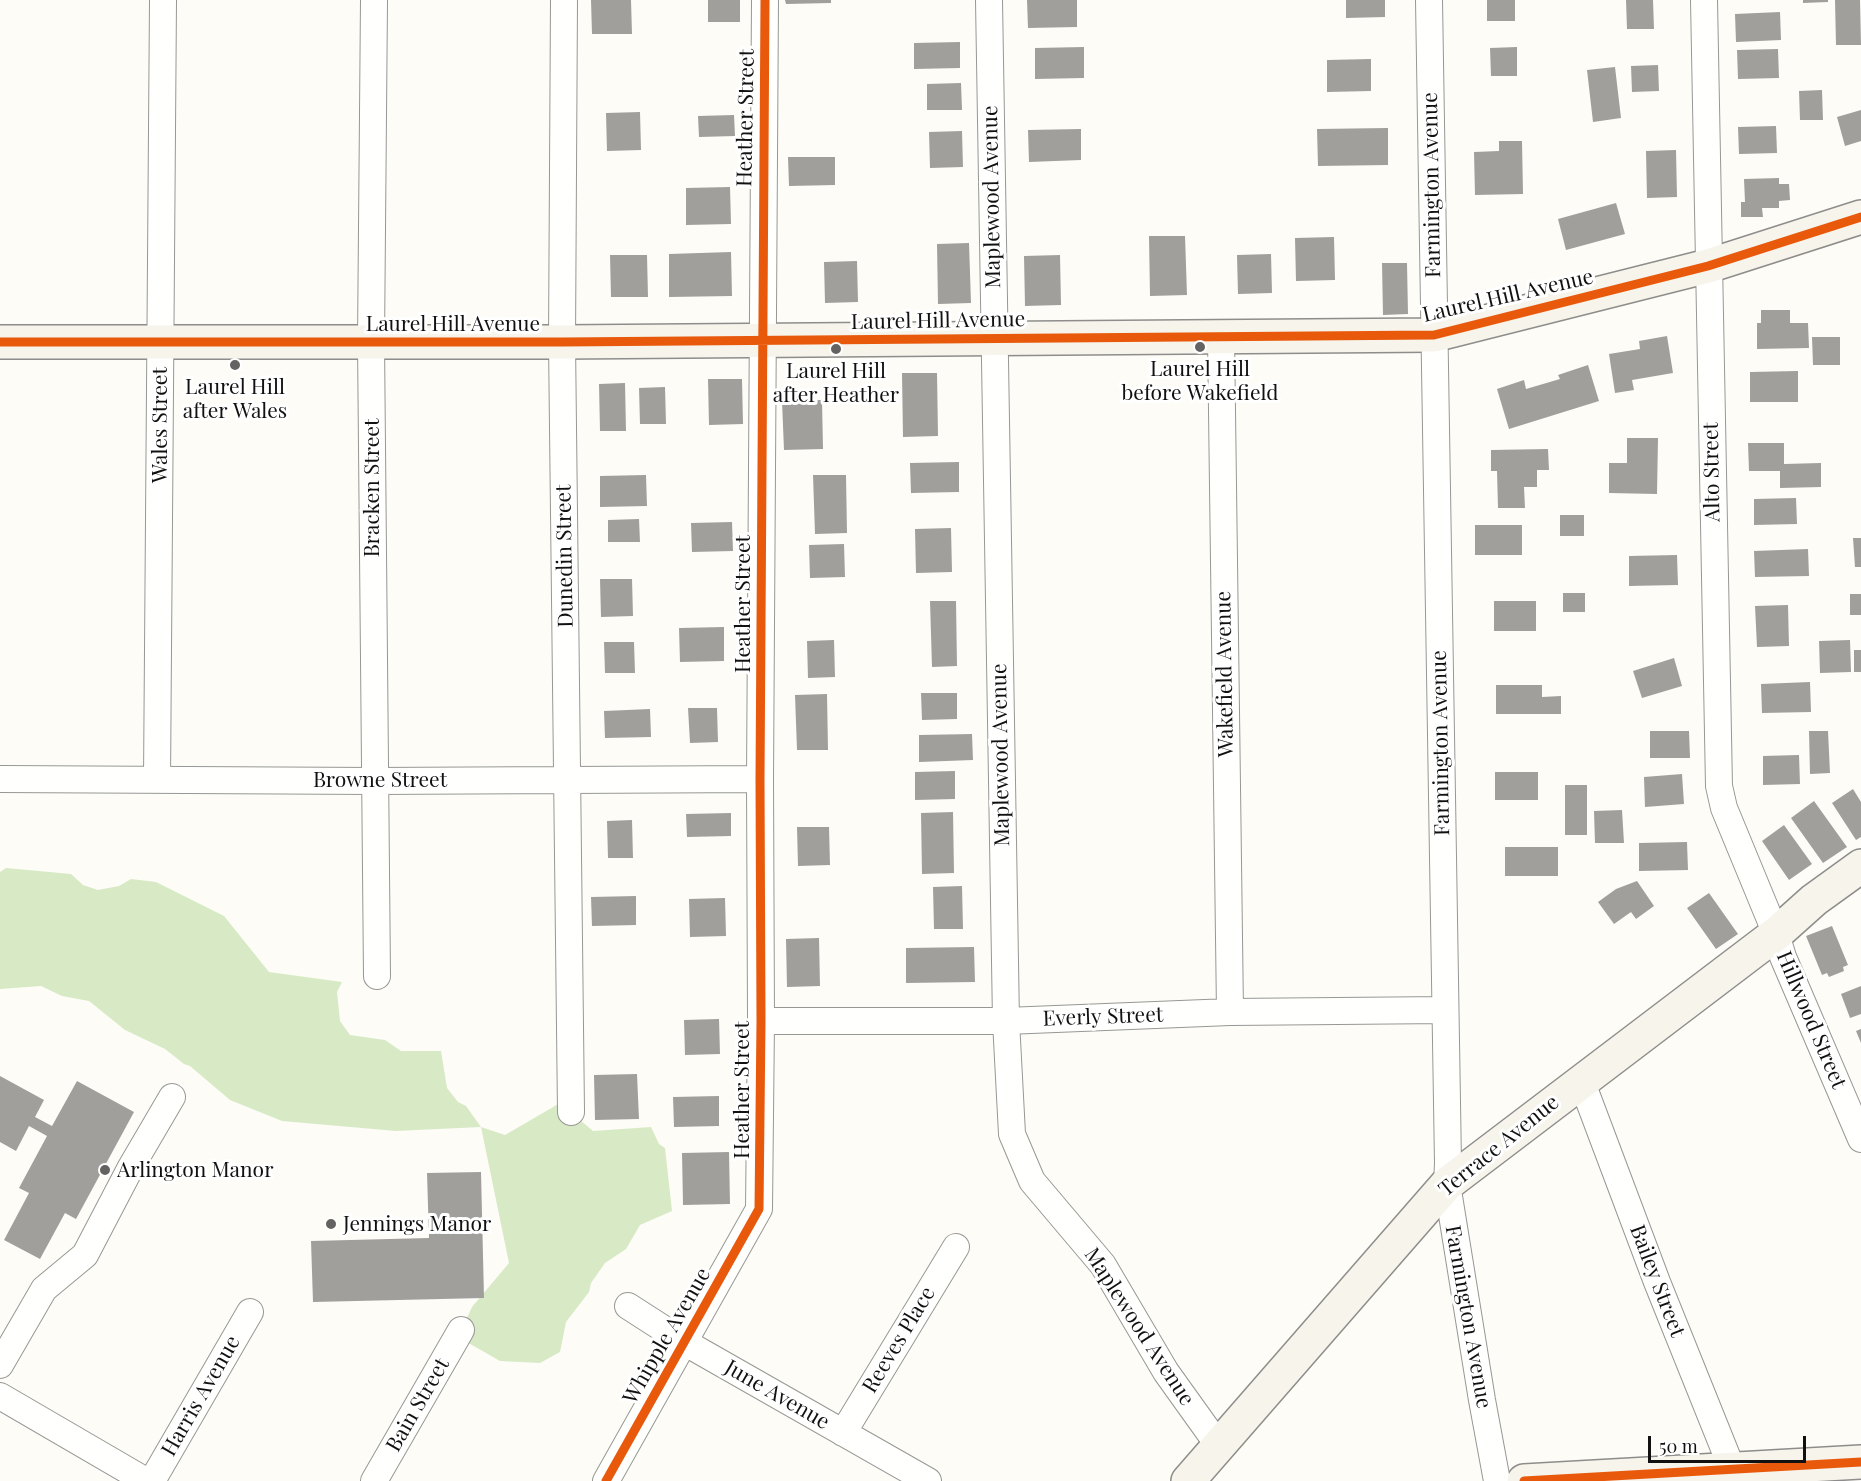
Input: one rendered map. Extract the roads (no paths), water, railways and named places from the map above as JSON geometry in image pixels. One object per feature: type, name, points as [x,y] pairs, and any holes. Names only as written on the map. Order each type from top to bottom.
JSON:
[{"type":"street","name":"Wales Street","points":[[158,779],[163,0]]},
{"type":"street","name":"Bracken Street","points":[[374,0],[371,342],[377,976]]},
{"type":"street","name":"Dunedin Street","points":[[564,0],[562,342],[571,1112]]},
{"type":"street","name":"Heather Street","points":[[759,1209],[765,0]]},
{"type":"street","name":"Maplewood Avenue","points":[[989,0],[1006,1021],[1012,1134],[1032,1181],[1103,1265],[1166,1372],[1219,1446]]},
{"type":"street","name":"Farmington Avenue","points":[[1429,0],[1447,1184],[1497,1481]]},
{"type":"street","name":"Alto Street","points":[[1704,0],[1719,786],[1724,808],[1776,934]]},
{"type":"street","name":"Laurel Hill Avenue","points":[[0,342],[562,342],[1434,335],[1708,266],[1861,217]]},
{"type":"street","name":"Wakefield Avenue","points":[[1221,336],[1230,1012]]},
{"type":"street","name":"Browne Street","points":[[0,779],[375,781],[760,779]]},
{"type":"street","name":"Terrace Avenue","points":[[1188,1481],[1447,1184],[1776,934],[1814,900],[1861,866]]},
{"type":"street","name":"Hillwood Street","points":[[1776,934],[1783,957],[1861,1139]]},
{"type":"street","name":"Everly Street","points":[[761,1021],[1006,1021],[1230,1012],[1445,1011]]},
{"type":"street","name":"Bailey Street","points":[[1581,1080],[1656,1282],[1735,1475]]},
{"type":"street","points":[[0,1365],[44,1289],[85,1255],[131,1167],[172,1097]]},
{"type":"street","name":"Whipple Avenue","points":[[606,1481],[759,1209]]},
{"type":"street","name":"Reeves Place","points":[[843,1434],[956,1246]]},
{"type":"street","name":"June Avenue","points":[[628,1306],[684,1342],[928,1481]]},
{"type":"street","name":"Harris Avenue","points":[[152,1481],[250,1312]]},
{"type":"street","name":"Bain Street","points":[[374,1481],[461,1330]]},
{"type":"street","points":[[0,1395],[146,1481]]},
{"type":"street","points":[[1524,1481],[1735,1475],[1861,1462]]},
{"type":"place","name":"Laurel Hill before Wakefield","points":[[1200,347]]},
{"type":"place","name":"Laurel Hill after Heather","points":[[836,349]]},
{"type":"place","name":"Laurel Hill after Wales","points":[[235,365]]},
{"type":"place","name":"Arlington Manor","points":[[105,1170]]},
{"type":"place","name":"Jennings Manor","points":[[331,1224]]}]
